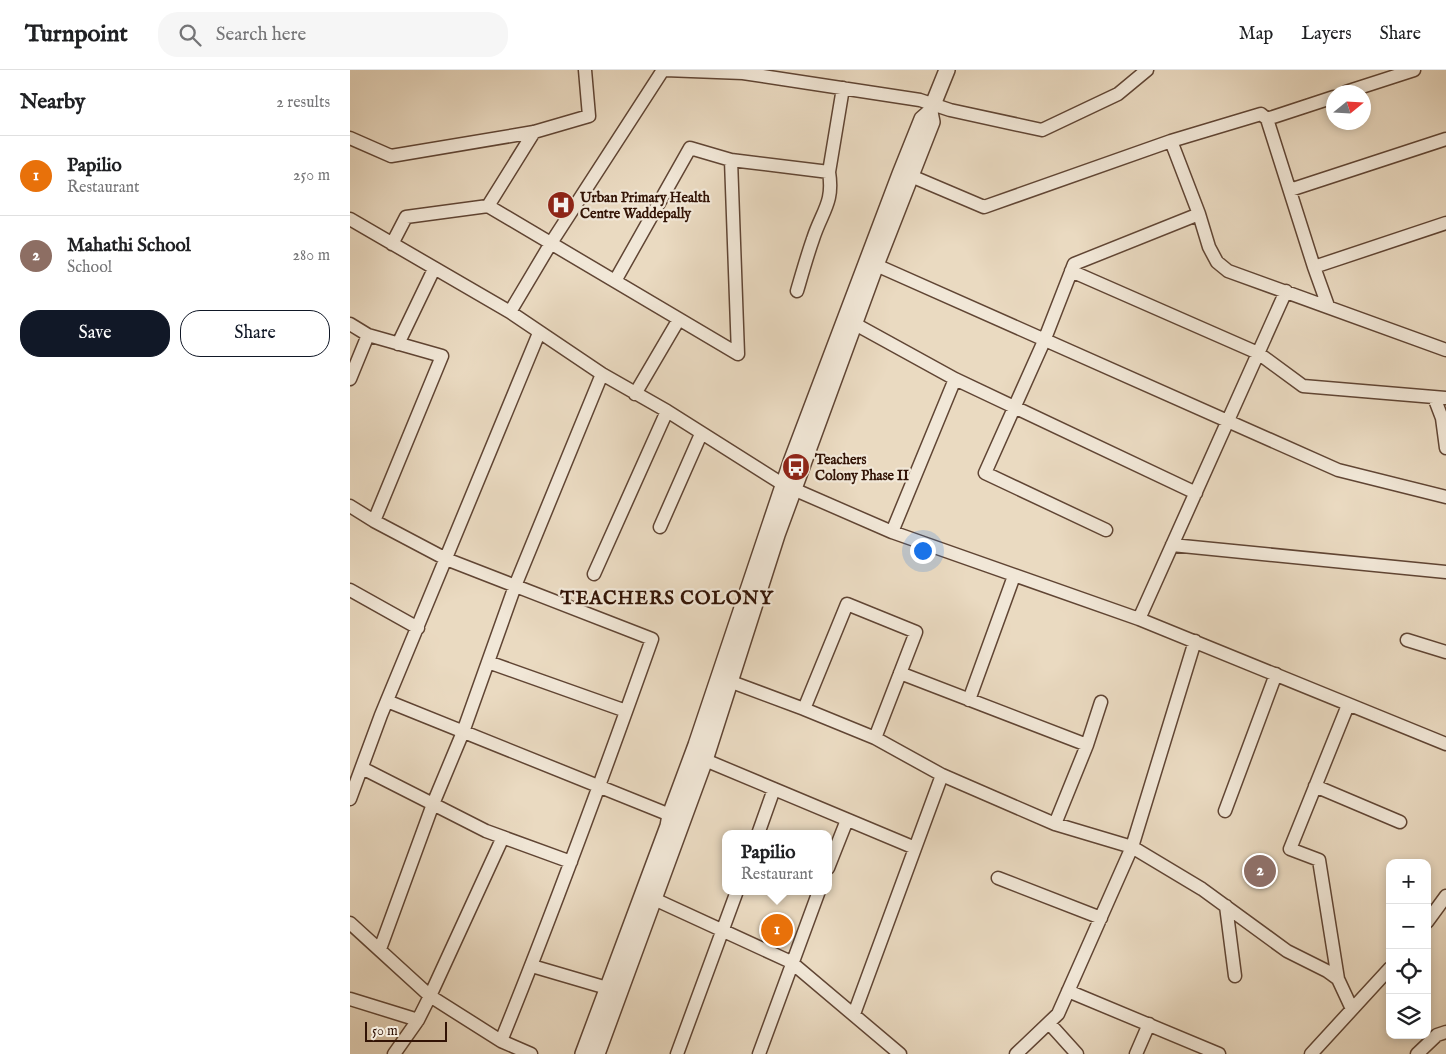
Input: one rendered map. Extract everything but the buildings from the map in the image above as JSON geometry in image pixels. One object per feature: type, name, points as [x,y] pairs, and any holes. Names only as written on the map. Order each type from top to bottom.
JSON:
[{"type":"street","points":[[350,138],[391,156],[534,132],[589,116],[585,70]]},
{"type":"street","points":[[510,312],[551,244],[664,70],[743,72],[920,100],[932,108],[1042,130],[1118,94],[1147,70]]},
{"type":"street","points":[[597,1054],[648,897],[670,815],[790,487],[866,262],[922,119],[932,108],[947,70]]},
{"type":"street","points":[[1362,85],[1387,74],[1414,70]]},
{"type":"street","points":[[797,291],[812,240],[829,201],[831,187],[829,172],[843,88]]},
{"type":"street","points":[[1267,119],[1326,100]]},
{"type":"street","points":[[583,1054],[607,988],[648,897],[705,760],[777,535],[790,487],[932,122],[932,108]]},
{"type":"street","points":[[911,176],[984,207],[1171,141],[1261,114],[1267,119],[1328,306]]},
{"type":"street","points":[[488,206],[534,132]]},
{"type":"street","points":[[1290,190],[1446,139]]},
{"type":"street","points":[[1171,141],[1210,248],[1217,262],[1228,270],[1446,350]]},
{"type":"street","points":[[616,282],[690,148],[731,160],[829,172]]},
{"type":"street","points":[[392,244],[406,217],[488,206],[738,354],[731,160]]},
{"type":"street","points":[[1106,530],[985,473],[1044,341],[1074,264],[1199,214]]},
{"type":"street","points":[[350,219],[510,312],[602,374],[667,411],[790,487],[892,532],[1140,619],[1446,744]]},
{"type":"street","points":[[1314,267],[1446,223]]},
{"type":"street","points":[[876,265],[1338,470],[1446,497]]},
{"type":"street","points":[[398,344],[434,269]]},
{"type":"street","points":[[1071,271],[1258,353],[1303,386],[1440,398],[1446,452]]},
{"type":"street","points":[[1140,619],[1286,290]]},
{"type":"street","points":[[635,394],[679,319]]},
{"type":"street","points":[[350,324],[368,335],[442,356],[374,520]]},
{"type":"street","points":[[855,324],[955,379],[1196,493]]},
{"type":"street","points":[[350,799],[353,781],[362,768],[387,701],[539,333]]},
{"type":"street","points":[[350,379],[368,335]]},
{"type":"street","points":[[380,949],[433,804],[463,732],[515,586],[602,374]]},
{"type":"street","points":[[892,532],[955,379]]},
{"type":"street","points":[[594,574],[667,411]]},
{"type":"street","points":[[660,527],[702,434]]},
{"type":"street","points":[[350,506],[446,559],[652,639],[532,966],[501,1041]]},
{"type":"street","points":[[1172,545],[1446,572]]},
{"type":"street","points":[[969,700],[1014,576]]},
{"type":"street","points":[[350,590],[418,628]]},
{"type":"street","points":[[804,709],[847,604],[916,632],[875,738]]},
{"type":"street","points":[[1407,640],[1446,652]]},
{"type":"street","points":[[1016,1054],[1058,1014],[1132,847],[1195,641]]},
{"type":"street","points":[[488,662],[626,712]]},
{"type":"street","points":[[900,673],[1087,745]]},
{"type":"street","points":[[1225,811],[1276,674]]},
{"type":"street","points":[[730,681],[875,738],[942,775],[1055,824],[1132,847],[1202,888],[1287,951],[1327,971],[1338,980]]},
{"type":"street","points":[[387,701],[670,815]]},
{"type":"street","points":[[1055,824],[1087,745],[1101,702]]},
{"type":"street","points":[[1348,705],[1290,849],[1319,860],[1338,980],[1352,1009]]},
{"type":"street","points":[[705,760],[915,848]]},
{"type":"street","points":[[362,768],[486,831],[571,862]]},
{"type":"street","points":[[854,1014],[942,775]]},
{"type":"street","points":[[1315,786],[1400,822]]},
{"type":"street","points":[[759,830],[774,789]]},
{"type":"street","points":[[832,858],[847,820]]},
{"type":"street","points":[[394,1054],[418,1020],[503,837]]},
{"type":"street","points":[[998,878],[1101,918]]},
{"type":"street","points":[[677,1054],[736,895]]},
{"type":"street","points":[[763,1052],[792,962],[817,895]]},
{"type":"street","points":[[1431,917],[1446,896]]},
{"type":"street","points":[[648,897],[792,962],[900,1054]]},
{"type":"street","points":[[1226,906],[1234,976]]},
{"type":"street","points":[[350,923],[430,996],[514,1051],[532,1054]]},
{"type":"street","points":[[532,966],[607,988]]},
{"type":"street","points":[[1311,1054],[1386,972]]},
{"type":"street","points":[[1068,991],[1219,1054]]},
{"type":"street","points":[[350,999],[418,1020]]},
{"type":"street","points":[[1049,1023],[1077,1054]]},
{"type":"street","points":[[1136,1054],[1149,1024]]},
{"type":"street","points":[[1417,1054],[1437,1035],[1446,1032]]},
{"type":"place","name":"Urban Primary Health Centre Waddepally","points":[[561,205]]},
{"type":"place","name":"Teachers Colony Phase II","points":[[796,467]]},
{"type":"place","name":"Mahathi School","points":[[1260,871]]},
{"type":"place","name":"Papilio","points":[[777,930]]},
{"type":"district","name":"TEACHERS COLONY","points":[[667,597]]}]
